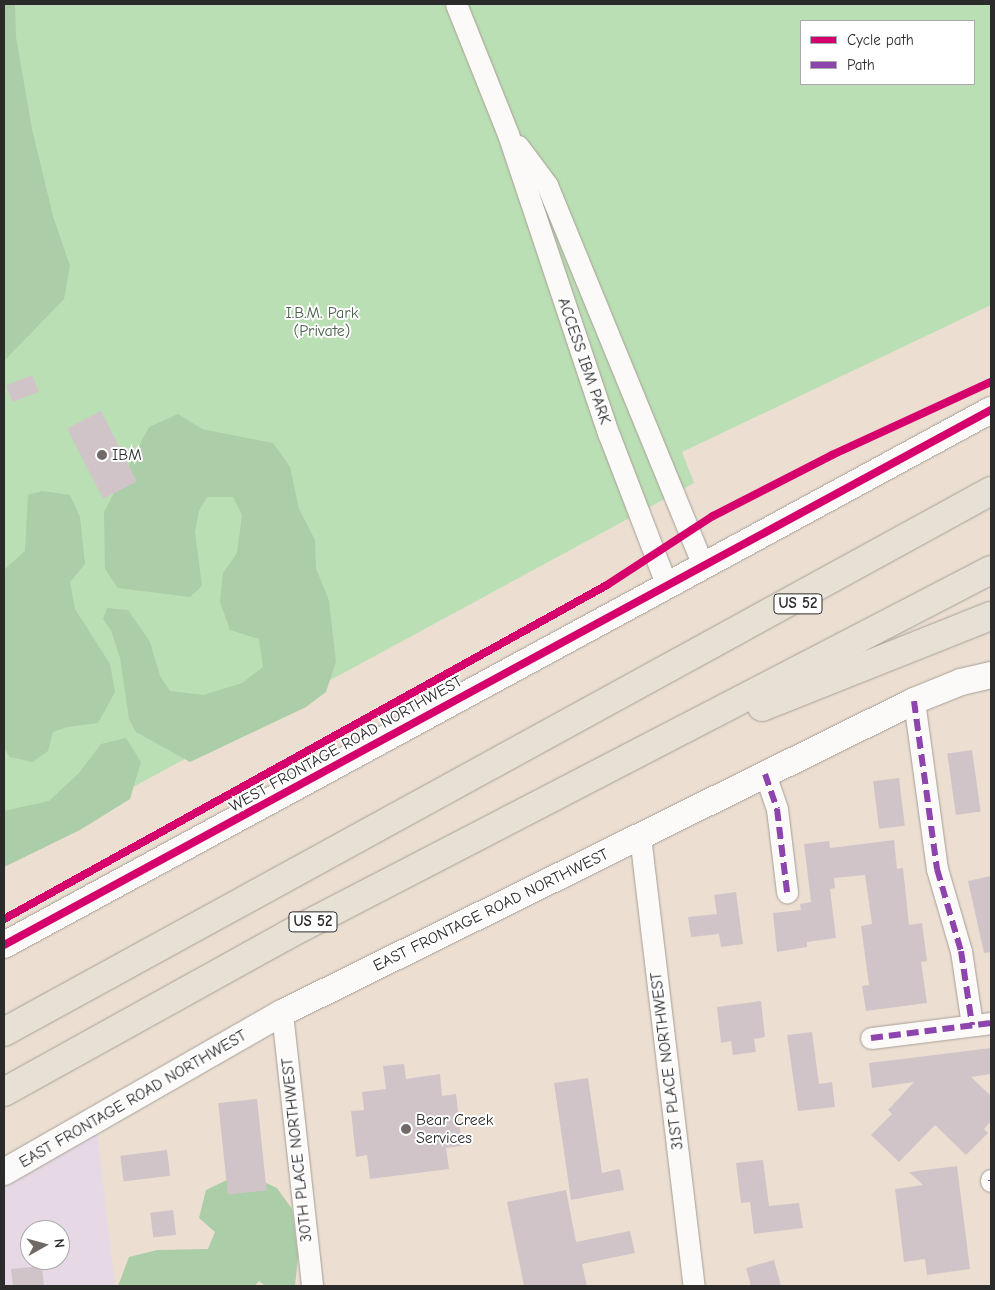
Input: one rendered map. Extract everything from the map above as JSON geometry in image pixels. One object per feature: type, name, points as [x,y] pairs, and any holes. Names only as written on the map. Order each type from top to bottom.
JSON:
[{"type":"highway","points":[[606,700],[991,490]]},
{"type":"highway","name":"US 52","points":[[4,1032],[606,700],[991,508]]},
{"type":"highway","name":"US 52","points":[[4,1092],[287,935],[991,570]]},
{"type":"highway","points":[[626,760],[991,616]]},
{"type":"street","name":"ACCESS IBM PARK","points":[[456,4],[508,134],[609,435],[667,586]]},
{"type":"street","name":"ACCESS IBM PARK","points":[[508,134],[547,185],[703,566]]},
{"type":"street","name":"WEST FRONTAGE ROAD NORTHWEST","points":[[4,946],[991,410]]},
{"type":"street","name":"EAST FRONTAGE ROAD NORTHWEST","points":[[4,1172],[282,1014],[914,701],[961,682],[991,675]]},
{"type":"street","points":[[871,1038],[982,1024],[937,869],[914,701]]},
{"type":"street","points":[[765,774],[777,809],[787,892]]},
{"type":"street","name":"31ST PLACE NORTHWEST","points":[[640,836],[694,1286]]},
{"type":"street","name":"30TH PLACE NORTHWEST","points":[[282,1014],[312,1286]]},
{"type":"shaded area","points":[[96,1120],[115,1286],[4,1286],[4,1173]]},
{"type":"green space","name":"I.B.M. Park (Private)","points":[[4,4],[991,4],[991,305],[682,452],[694,483],[4,857]]},
{"type":"green space","points":[[4,4],[15,4],[16,37],[32,129],[53,216],[70,266],[64,299],[4,361]]},
{"type":"green space","points":[[178,414],[202,429],[273,443],[290,467],[299,509],[315,540],[316,568],[329,601],[336,662],[326,692],[306,707],[190,762],[136,732],[129,719],[120,658],[111,630],[103,619],[107,608],[128,610],[150,642],[160,676],[170,691],[203,695],[242,683],[263,667],[259,639],[230,630],[220,602],[223,573],[237,553],[242,515],[233,497],[207,497],[199,511],[195,532],[202,586],[190,597],[118,588],[105,569],[104,512],[149,427]]},
{"type":"green space","points":[[42,491],[70,495],[80,517],[85,564],[70,582],[75,609],[110,664],[115,692],[98,723],[67,727],[53,732],[48,751],[32,762],[10,757],[4,748],[4,570],[25,551],[28,495]]},
{"type":"green space","points":[[126,738],[141,762],[130,799],[80,830],[4,867],[4,811],[49,801],[79,773],[101,744]]},
{"type":"green space","points":[[249,1175],[277,1188],[292,1209],[298,1257],[295,1286],[265,1286],[259,1281],[255,1286],[118,1286],[129,1257],[157,1250],[208,1249],[215,1232],[199,1218],[206,1190],[231,1178]]},
{"type":"building","points":[[32,375],[39,392],[13,402],[6,385]]},
{"type":"building","name":"IBM","points":[[101,411],[137,481],[103,499],[67,428]]},
{"type":"building","points":[[972,750],[981,811],[956,815],[947,753]]},
{"type":"building","points":[[899,778],[905,826],[879,829],[873,781]]},
{"type":"building","points":[[894,840],[897,869],[903,868],[909,925],[922,923],[927,961],[921,962],[927,1003],[866,1011],[862,986],[869,985],[861,926],[872,924],[865,875],[834,878],[835,888],[830,889],[836,938],[807,942],[807,947],[777,952],[773,913],[801,910],[800,904],[811,902],[804,844],[829,841],[830,848]]},
{"type":"building","points":[[991,876],[991,952],[984,953],[968,881]]},
{"type":"building","points":[[736,892],[743,944],[721,947],[719,934],[691,937],[688,917],[717,914],[714,895]]},
{"type":"building","points":[[761,1001],[765,1037],[754,1039],[756,1052],[733,1055],[731,1041],[721,1043],[717,1007]]},
{"type":"building","points":[[812,1032],[819,1084],[832,1082],[835,1107],[798,1111],[787,1035]]},
{"type":"building","points":[[991,1048],[991,1074],[971,1077],[991,1096],[991,1121],[984,1129],[988,1133],[966,1155],[935,1125],[899,1162],[871,1135],[892,1114],[888,1110],[914,1082],[872,1088],[869,1063]]},
{"type":"building","name":"Bear Creek Services","points":[[404,1064],[406,1079],[440,1074],[442,1096],[456,1094],[462,1146],[446,1148],[449,1169],[370,1179],[367,1155],[356,1157],[351,1111],[364,1110],[362,1092],[386,1089],[383,1066]]},
{"type":"building","points":[[588,1078],[602,1173],[620,1169],[624,1190],[571,1200],[554,1083]]},
{"type":"building","points":[[257,1099],[267,1190],[228,1195],[218,1103]]},
{"type":"building","points":[[167,1150],[170,1176],[124,1182],[120,1156]]},
{"type":"building","points":[[763,1160],[769,1206],[799,1203],[803,1228],[754,1234],[750,1202],[741,1203],[736,1163]]},
{"type":"building","points":[[957,1166],[970,1269],[927,1275],[925,1259],[904,1262],[895,1189],[923,1185],[909,1172]]},
{"type":"building","points":[[566,1190],[576,1242],[630,1231],[635,1253],[582,1264],[587,1286],[524,1286],[507,1202]]},
{"type":"building","points":[[173,1210],[176,1235],[153,1238],[150,1213]]},
{"type":"building","points":[[774,1260],[781,1286],[751,1286],[746,1268]]},
{"type":"building","points":[[11,1269],[42,1270],[44,1286],[13,1286]]},
{"type":"marked path","points":[[914,701],[937,869],[961,951],[972,1025]]},
{"type":"marked path","points":[[765,774],[777,809],[787,892]]},
{"type":"marked path","points":[[871,1038],[991,1023]]},
{"type":"cycle path","points":[[4,919],[607,585],[713,516],[832,455],[991,382]]},
{"type":"cycle path","points":[[4,945],[991,410]]},
{"type":"place","name":"IBM","points":[[102,455]]},
{"type":"place","name":"Bear Creek Services","points":[[406,1129]]}]
